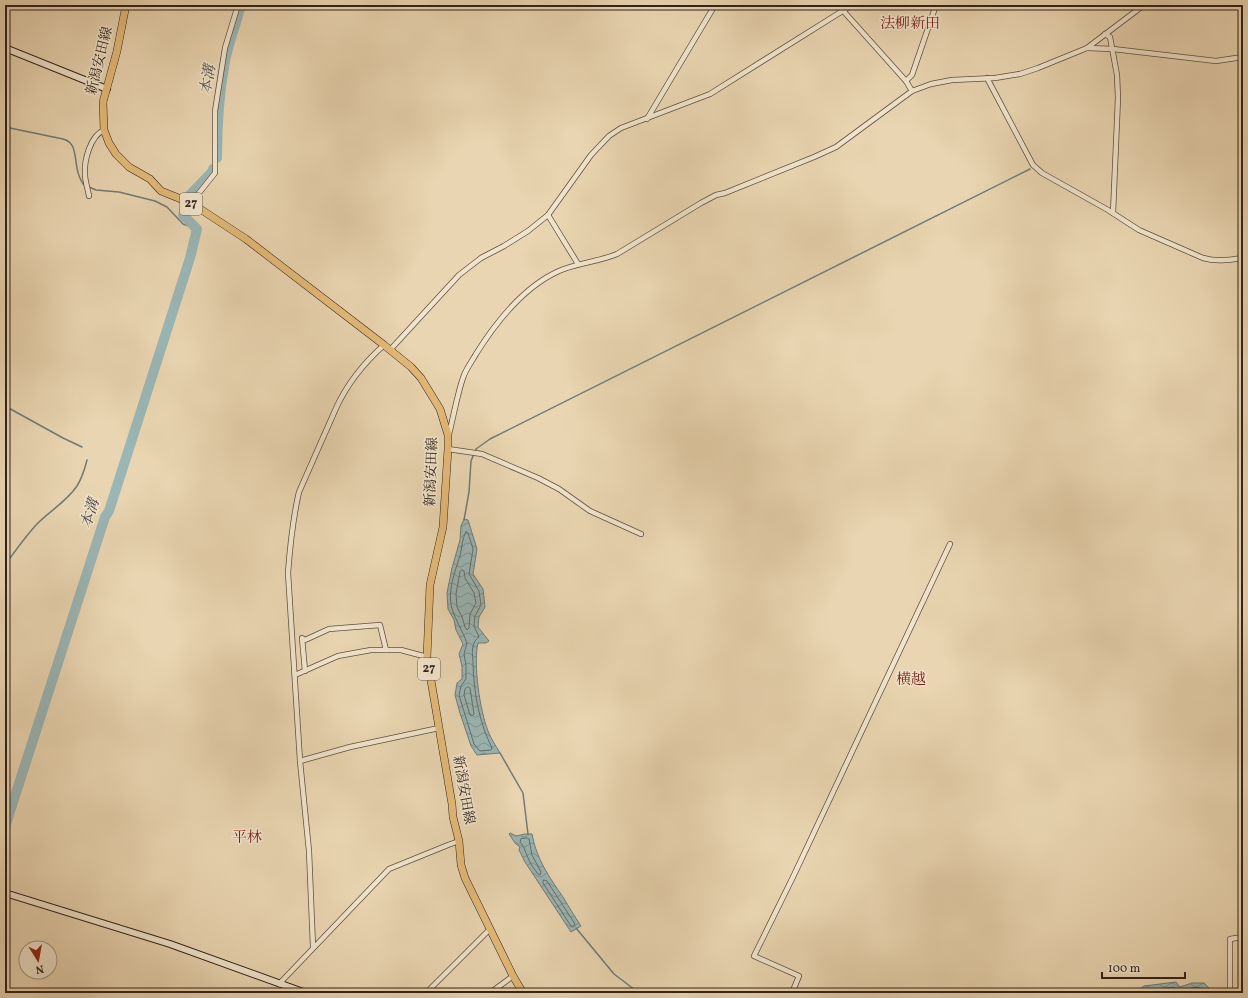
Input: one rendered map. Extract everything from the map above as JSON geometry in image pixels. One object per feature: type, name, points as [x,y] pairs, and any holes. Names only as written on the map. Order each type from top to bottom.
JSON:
[{"type":"main road","name":"新潟安田線","points":[[126,5],[103,102],[104,130],[109,143],[116,154],[129,167],[150,179],[161,191],[191,203],[246,239],[384,345],[421,378],[440,409],[448,436],[448,449],[443,528],[430,585],[427,657],[453,817],[459,841],[461,865],[465,878],[513,976],[523,993]]},
{"type":"street","points":[[191,203],[215,173],[215,111],[225,48],[238,5]]},
{"type":"street","points":[[647,118],[715,5]]},
{"type":"street","points":[[838,5],[906,81],[912,91]]},
{"type":"street","points":[[390,350],[459,275],[481,258],[528,231],[548,216],[591,155],[609,136],[621,128],[710,94],[852,5]]},
{"type":"street","points":[[906,81],[912,75],[936,5]]},
{"type":"street","points":[[448,436],[464,374],[480,346],[508,309],[544,280],[560,271],[578,264],[608,258],[617,254],[716,195],[725,193],[836,147],[912,91],[931,84],[952,80],[1020,74],[1087,48],[1144,5]]},
{"type":"street","points":[[1105,34],[1110,37],[1117,75],[1118,98],[1113,213]]},
{"type":"street","points":[[5,48],[107,89]]},
{"type":"street","points":[[1087,48],[1112,49],[1216,61],[1243,57]]},
{"type":"street","points":[[987,78],[1033,165],[1052,180],[1113,213],[1139,230],[1203,258],[1223,261],[1243,258]]},
{"type":"street","points":[[89,196],[84,174],[89,147],[98,132],[104,130]]},
{"type":"street","points":[[548,216],[578,264]]},
{"type":"street","points":[[313,947],[308,850],[300,761],[288,573],[299,492],[342,395],[353,378],[384,345]]},
{"type":"street","points":[[448,449],[482,454],[538,478],[559,489],[590,511],[641,534]]},
{"type":"street","points":[[792,993],[799,976],[754,956],[793,877],[950,544]]},
{"type":"street","points":[[305,671],[302,638],[305,640],[329,629],[380,625],[386,650]]},
{"type":"street","points":[[295,675],[338,656],[371,650],[401,650],[427,657]]},
{"type":"street","points":[[300,761],[350,747],[439,728]]},
{"type":"street","points":[[279,984],[389,869],[448,844],[459,841]]},
{"type":"street","points":[[5,893],[170,944],[306,993]]},
{"type":"street","points":[[426,993],[490,929]]},
{"type":"street","points":[[1230,993],[1230,939],[1243,937]]},
{"type":"street","points":[[490,993],[513,976]]},
{"type":"water","points":[[464,519],[468,520],[477,549],[473,574],[483,589],[485,607],[479,617],[478,627],[489,641],[486,643],[478,643],[476,663],[480,700],[488,731],[500,753],[477,755],[471,746],[455,695],[457,683],[462,679],[462,666],[459,654],[463,644],[448,609],[447,593],[460,540],[461,526]]},
{"type":"water","points":[[510,833],[516,836],[532,834],[544,867],[581,926],[571,932],[525,862],[519,850],[520,847],[515,843],[509,834]]},
{"type":"water","points":[[1176,982],[1180,987],[1192,983],[1204,983],[1214,993],[1133,993],[1144,986]]},
{"type":"waterway","name":"本溝","points":[[217,158],[217,134],[221,85],[228,47],[241,5]]},
{"type":"waterway","points":[[5,127],[68,141],[73,147],[77,169],[81,181],[85,186]]},
{"type":"waterway","name":"本溝","points":[[188,197],[212,172],[213,169]]},
{"type":"waterway","points":[[464,520],[469,492],[471,461],[476,449],[490,439],[1030,169]]},
{"type":"waterway","points":[[89,187],[96,190],[119,192],[155,201],[167,207],[183,224],[197,229]]},
{"type":"waterway","name":"本溝","points":[[5,827],[190,258],[197,229],[183,215]]},
{"type":"waterway","points":[[5,406],[82,447]]},
{"type":"waterway","points":[[5,565],[37,524],[63,501],[77,486],[87,460]]},
{"type":"waterway","points":[[500,753],[523,793],[528,834]]},
{"type":"waterway","points":[[576,928],[614,974],[639,993]]},
{"type":"district","name":"法柳新田","points":[[910,24]]},
{"type":"district","name":"横越","points":[[911,680]]},
{"type":"district","name":"平林","points":[[247,838]]}]
